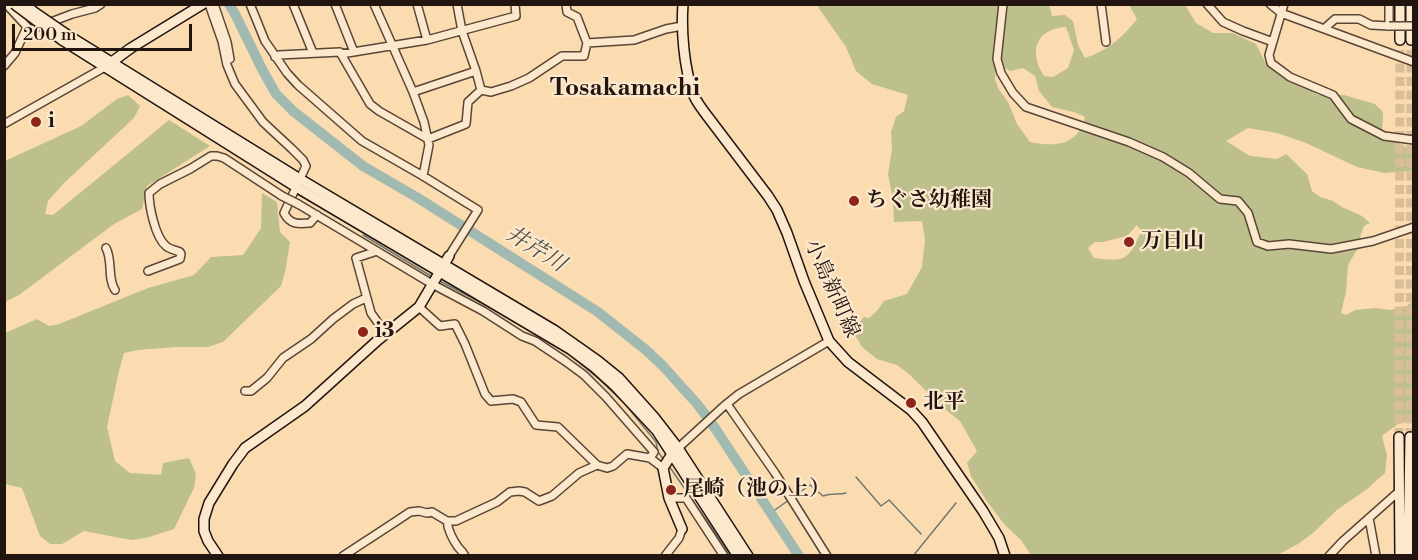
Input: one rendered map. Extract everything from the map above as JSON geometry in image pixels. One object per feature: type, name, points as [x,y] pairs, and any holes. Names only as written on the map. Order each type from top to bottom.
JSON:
[{"type":"street","points":[[6,4],[30,30],[101,4]]},
{"type":"street","points":[[14,4],[37,23],[64,37],[298,183],[439,274],[570,349],[615,386],[675,451],[748,555]]},
{"type":"street","points":[[25,4],[64,37]]},
{"type":"street","points":[[4,124],[108,65],[131,48],[203,4]]},
{"type":"street","points":[[209,4],[222,41],[227,65],[242,95],[262,122],[303,160],[306,166],[288,204],[285,213],[287,219],[294,224],[310,223],[317,215]]},
{"type":"street","points":[[214,4],[228,42],[231,62],[242,87],[242,95]]},
{"type":"street","points":[[218,555],[204,531],[204,519],[209,503],[245,448],[305,406],[419,307],[478,210],[362,141],[298,85],[287,74],[265,42],[250,4]]},
{"type":"street","points":[[292,4],[313,53]]},
{"type":"street","points":[[335,4],[354,52]]},
{"type":"street","points":[[374,4],[424,122],[429,145],[423,176]]},
{"type":"street","points":[[417,4],[427,40]]},
{"type":"street","points":[[457,4],[462,31],[481,90]]},
{"type":"street","points":[[275,57],[313,53],[340,52],[341,54],[427,40],[516,16],[515,4]]},
{"type":"street","points":[[481,90],[491,92],[512,86],[529,78],[562,56],[584,56],[587,44],[577,17],[567,12],[566,4]]},
{"type":"street","name":"小島新町線","points":[[683,4],[682,26],[689,78],[696,99],[777,210],[829,341],[848,362],[911,410],[922,422],[983,511],[999,538],[1005,555]]},
{"type":"street","points":[[1003,4],[997,59],[1001,73],[1013,93],[1026,107],[1129,142],[1163,157],[1189,173],[1220,199],[1238,201],[1248,213],[1257,242],[1268,246],[1289,244],[1331,249],[1373,241],[1413,227]]},
{"type":"street","points":[[1101,4],[1106,42]]},
{"type":"street","points":[[1207,4],[1223,22],[1273,42]]},
{"type":"street","points":[[1270,4],[1281,13],[1413,62]]},
{"type":"street","points":[[1284,4],[1269,55],[1271,63],[1290,77],[1333,95],[1351,119],[1384,136],[1413,140]]},
{"type":"street","points":[[1389,4],[1389,26]]},
{"type":"street","points":[[1400,4],[1400,40]]},
{"type":"street","points":[[1411,4],[1411,40]]},
{"type":"street","points":[[1324,28],[1335,19],[1359,19],[1371,25],[1413,26]]},
{"type":"street","points":[[587,44],[634,39],[682,26]]},
{"type":"street","points":[[4,66],[15,53],[27,27]]},
{"type":"street","points":[[341,54],[370,104],[428,139]]},
{"type":"street","points":[[413,92],[476,71]]},
{"type":"street","points":[[428,139],[466,124],[468,102],[481,90]]},
{"type":"street","points":[[147,271],[180,259],[181,254],[168,248],[162,241],[157,231],[149,193],[160,184],[211,156],[224,158],[282,196],[377,251],[439,274],[554,330],[598,361],[619,378],[654,417],[738,555]]},
{"type":"street","points":[[106,248],[110,255],[111,284],[115,290]]},
{"type":"street","points":[[377,251],[356,258],[370,313],[386,334]]},
{"type":"street","points":[[439,274],[483,312],[534,341],[584,375],[654,452],[650,458]]},
{"type":"street","points":[[245,391],[251,391],[267,378],[280,361],[353,304],[366,298]]},
{"type":"street","points":[[419,307],[440,326],[455,324],[485,394],[491,401],[513,399],[521,402],[536,425],[558,427],[597,465],[607,468],[613,466],[627,454],[650,458],[663,468],[669,498],[682,529],[679,538],[665,555]]},
{"type":"street","points":[[534,341],[539,330]]},
{"type":"street","points":[[663,468],[675,451],[739,394],[829,341]]},
{"type":"street","points":[[606,397],[615,386]]},
{"type":"street","points":[[725,405],[776,473],[827,555]]},
{"type":"street","points":[[1399,437],[1400,555]]},
{"type":"street","points":[[1408,555],[1410,437]]},
{"type":"street","points":[[342,555],[410,512],[432,512],[447,521],[456,521],[497,502],[510,492],[525,492],[539,501],[552,496],[579,473],[597,465]]},
{"type":"street","points":[[1329,555],[1396,494]]},
{"type":"street","points":[[669,498],[686,498],[724,555]]},
{"type":"street","points":[[1369,518],[1376,555]]},
{"type":"street","points":[[447,521],[447,526],[458,547],[464,551],[465,555]]},
{"type":"green space","points":[[818,4],[1049,5],[1052,16],[1065,15],[1073,21],[1078,45],[1085,58],[1107,48],[1137,19],[1129,5],[1185,5],[1196,23],[1213,33],[1233,33],[1256,44],[1266,64],[1318,95],[1344,95],[1375,104],[1383,112],[1382,137],[1399,143],[1413,152],[1413,171],[1384,173],[1357,167],[1306,143],[1277,133],[1248,128],[1226,141],[1250,156],[1277,159],[1286,154],[1307,174],[1312,191],[1362,216],[1370,223],[1364,226],[1360,237],[1370,244],[1356,251],[1348,265],[1346,292],[1341,313],[1346,315],[1355,310],[1376,308],[1390,310],[1407,306],[1413,301],[1413,420],[1398,424],[1382,436],[1387,455],[1385,473],[1366,490],[1338,509],[1313,533],[1277,555],[1031,555],[1021,540],[1004,524],[971,476],[967,463],[977,451],[960,421],[897,365],[877,359],[862,347],[852,330],[864,317],[869,318],[877,311],[884,301],[907,294],[922,267],[925,240],[922,221],[894,222],[888,174],[892,149],[891,132],[896,117],[904,111],[908,95],[872,84],[856,71],[846,47]],"holes":[[[1066,27],[1074,50],[1068,68],[1053,77],[1044,76],[1036,58],[1038,43],[1048,32]],[[996,63],[1010,71],[1023,68],[1035,76],[1039,91],[1052,107],[1085,117],[1082,127],[1077,134],[1064,142],[1057,144],[1030,142],[1017,124],[995,79]],[[1137,225],[1141,231],[1137,241],[1129,253],[1120,259],[1094,258],[1088,248],[1095,242],[1127,236]]]},
{"type":"green space","points":[[128,95],[140,106],[134,118],[64,183],[48,201],[45,214],[53,215],[169,120],[210,146],[147,186],[142,209],[114,224],[19,295],[5,302],[5,161],[81,126],[117,99]]},
{"type":"green space","points":[[262,193],[277,202],[280,232],[290,242],[281,286],[223,342],[208,347],[175,347],[124,353],[119,371],[107,427],[115,461],[130,473],[161,475],[163,463],[189,458],[196,474],[194,488],[174,529],[131,540],[84,531],[62,544],[50,544],[40,536],[22,488],[5,484],[5,333],[37,319],[49,326],[59,324],[148,288],[194,275],[211,257],[243,255],[261,228]]},
{"type":"waterway","name":"井芹川","points":[[229,4],[276,94],[293,111],[363,166],[418,198],[598,312],[663,366],[715,428],[799,556]]},
{"type":"waterway","points":[[363,235],[431,276]]},
{"type":"waterway","points":[[438,280],[495,310]]},
{"type":"waterway","points":[[566,352],[625,404],[656,442],[658,452],[664,460]]},
{"type":"waterway","points":[[669,466],[731,556]]},
{"type":"waterway","points":[[856,477],[881,506],[889,500],[921,534]]},
{"type":"waterway","points":[[793,497],[810,485],[823,496],[846,493]]},
{"type":"waterway","points":[[772,512],[789,500]]},
{"type":"waterway","points":[[913,556],[956,503]]},
{"type":"tunnel","points":[[1399,437],[1400,40]]},
{"type":"tunnel","points":[[1410,437],[1411,40]]},
{"type":"place","name":"i","points":[[36,122]]},
{"type":"place","name":"ちぐさ幼稚園","points":[[854,201]]},
{"type":"place","name":"万日山","points":[[1129,242]]},
{"type":"place","name":"i3","points":[[363,332]]},
{"type":"place","name":"北平","points":[[911,403]]},
{"type":"place","name":"尾崎（池の上）","points":[[671,490]]},
{"type":"district","name":"Tosakamachi","points":[[625,89]]}]
